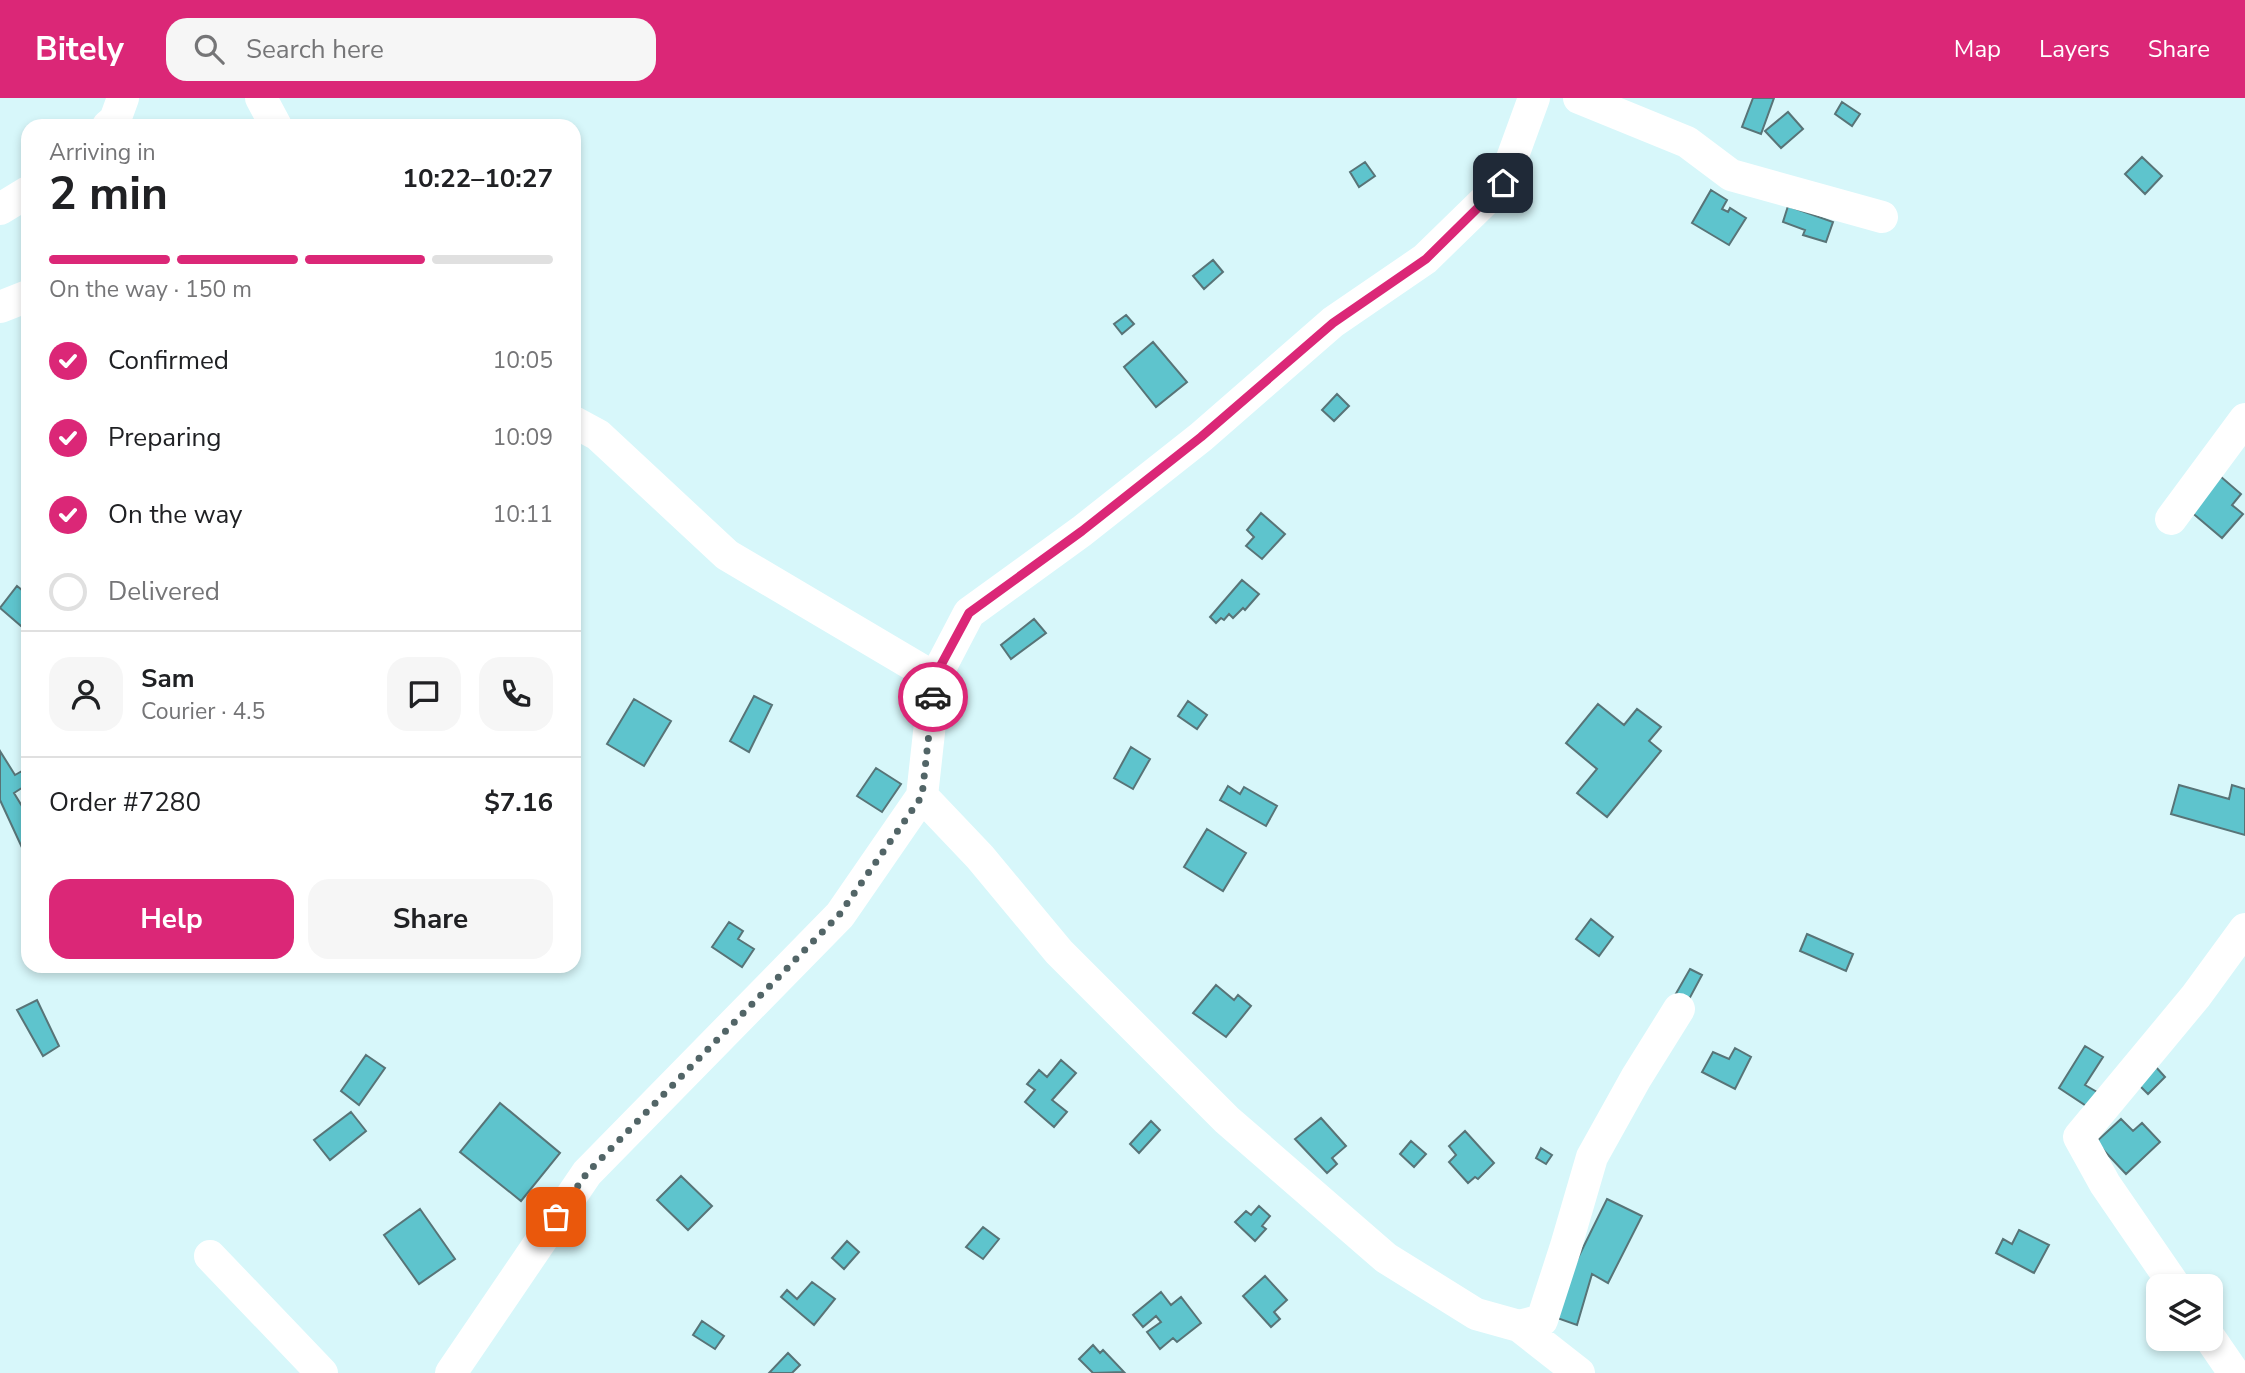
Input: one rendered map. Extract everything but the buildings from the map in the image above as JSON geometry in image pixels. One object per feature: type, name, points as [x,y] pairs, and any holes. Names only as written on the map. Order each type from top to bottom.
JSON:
[{"type":"street","points":[[115,119],[123,98]]},
{"type":"street","points":[[261,98],[272,119]]},
{"type":"street","points":[[451,1373],[587,1173],[839,915],[922,796],[934,678],[969,613],[1082,531],[1201,437],[1333,323],[1426,259],[1503,183],[1534,98]]},
{"type":"street","points":[[1579,98],[1687,142],[1731,175],[1882,217]]},
{"type":"street","points":[[0,209],[21,196]]},
{"type":"street","points":[[0,307],[21,299]]},
{"type":"street","points":[[2171,519],[2245,419]]},
{"type":"street","points":[[581,426],[598,435],[727,555],[934,678]]},
{"type":"street","points":[[922,796],[981,857],[1059,952],[1227,1120],[1386,1258],[1476,1314],[1519,1325],[1579,1373]]},
{"type":"street","points":[[2167,1274],[2105,1184],[2079,1137],[2196,996],[2245,929]]},
{"type":"street","points":[[1519,1325],[1542,1320],[1592,1157],[1636,1078],[1679,1009]]},
{"type":"street","points":[[210,1256],[322,1373]]},
{"type":"street","points":[[2219,1351],[2234,1373]]},
{"type":"way so far","points":[[556,1217],[587,1173],[839,915],[922,796],[933,697]]},
{"type":"route","points":[[933,697],[934,678],[969,613],[1082,531],[1201,437],[1333,323],[1426,259],[1503,183]]}]
